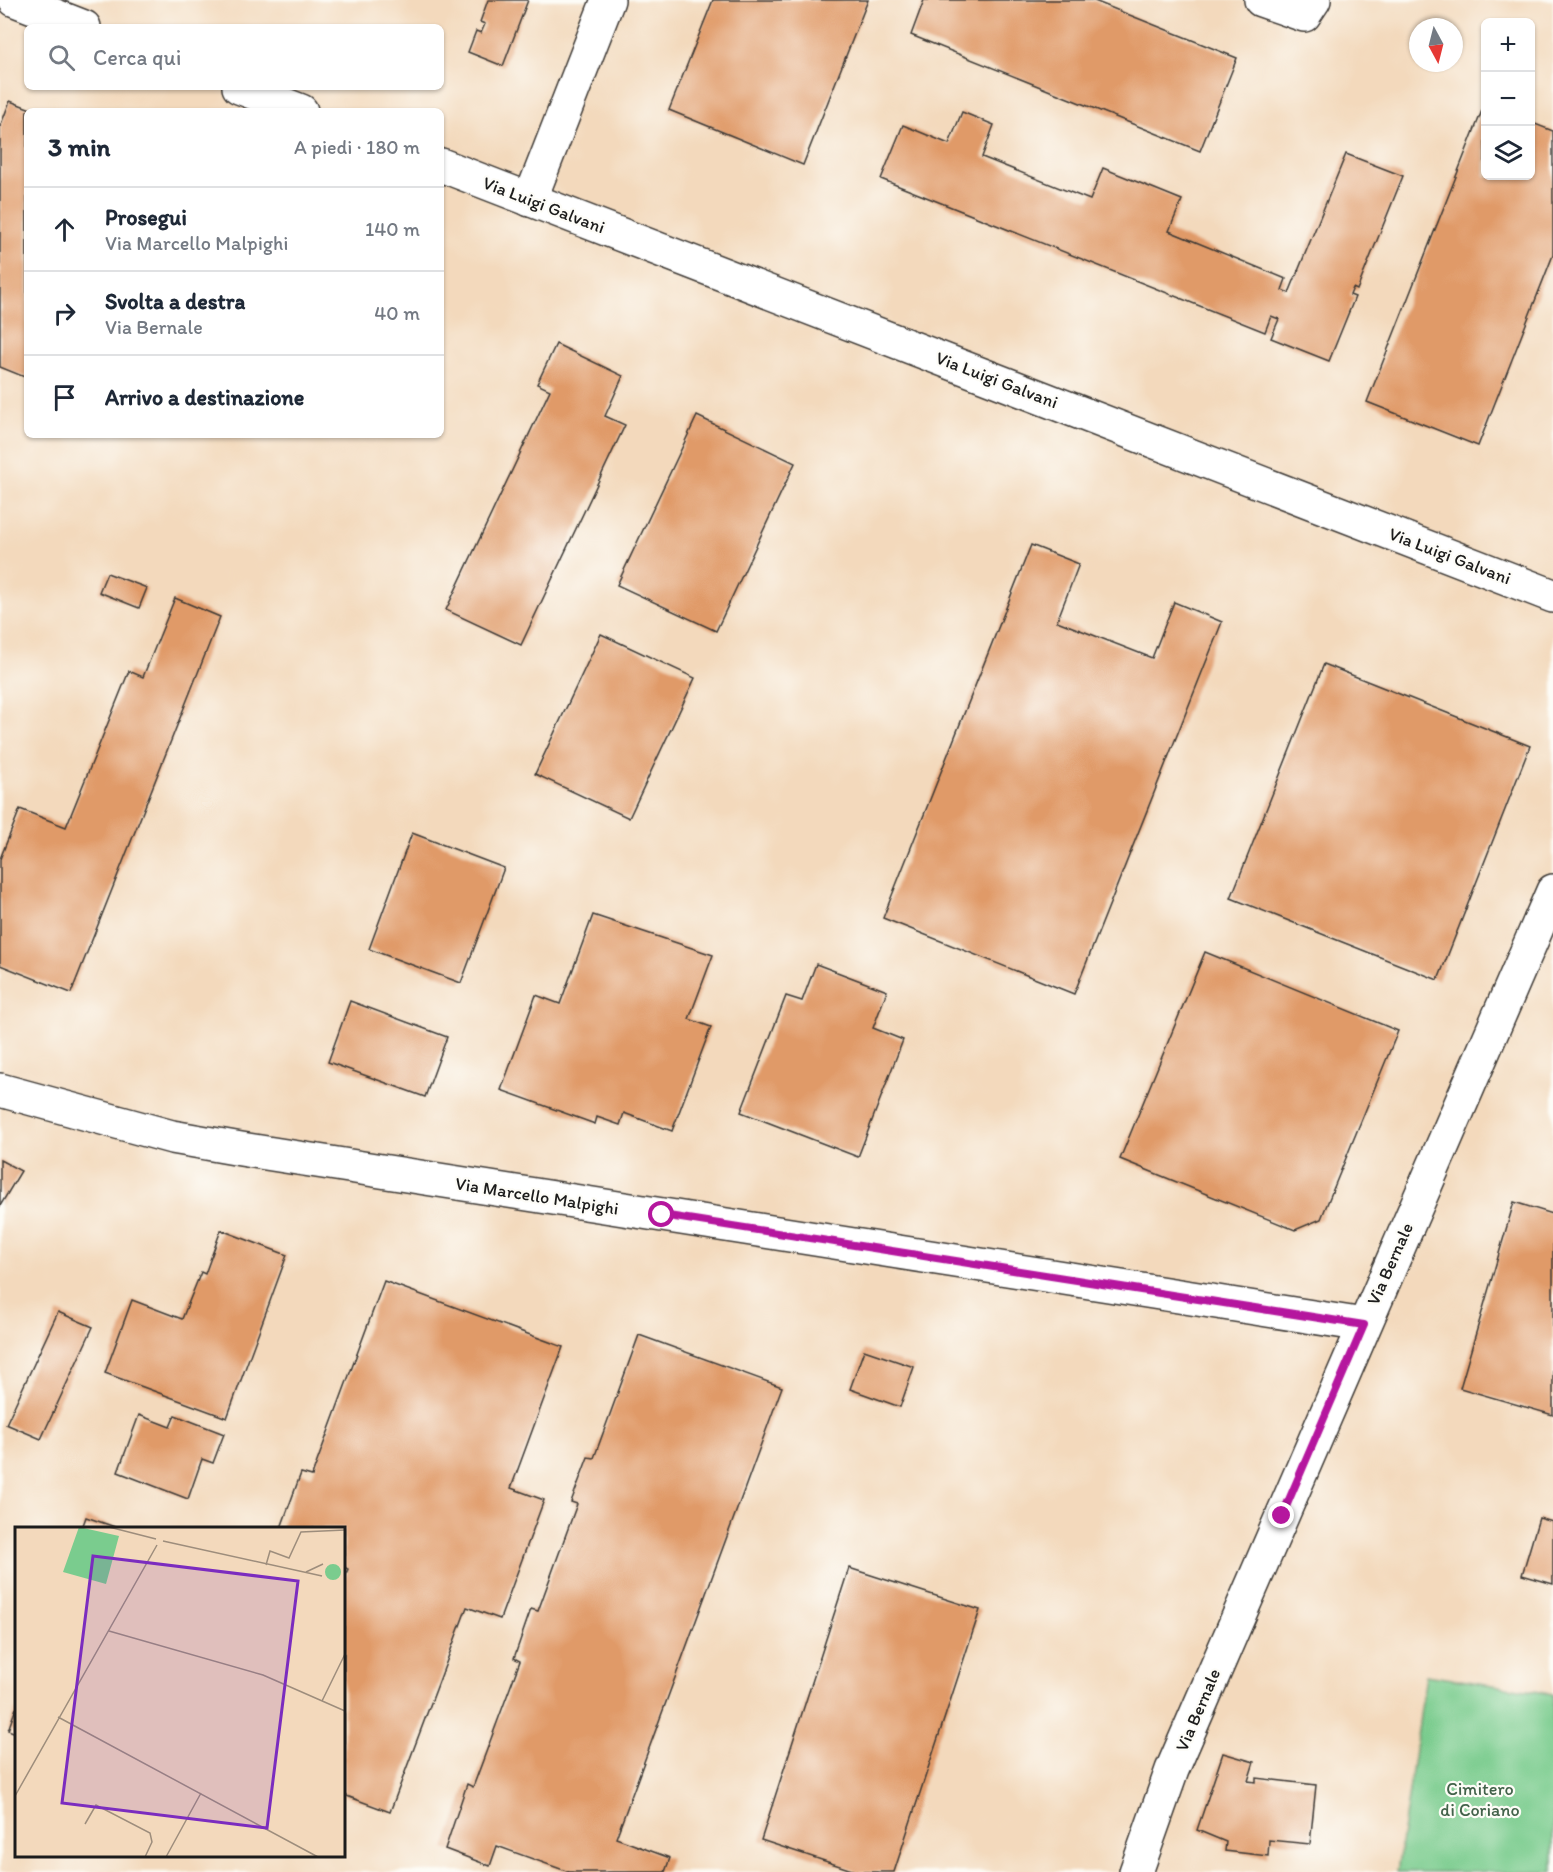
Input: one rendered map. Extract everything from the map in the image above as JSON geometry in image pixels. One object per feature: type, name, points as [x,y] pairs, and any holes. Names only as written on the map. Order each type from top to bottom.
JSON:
[{"type":"street","points":[[15,0],[76,24]]},
{"type":"street","points":[[530,200],[608,0]]},
{"type":"street","points":[[1261,0],[1304,15],[1314,0]]},
{"type":"street","points":[[247,90],[294,108]]},
{"type":"street","name":"Via Luigi Galvani","points":[[444,166],[1553,596]]},
{"type":"street","name":"Via Bernale","points":[[1136,1872],[1172,1770],[1553,891]]},
{"type":"street","name":"Via Marcello Malpighi","points":[[0,1090],[161,1134],[229,1147],[1364,1325]]},
{"type":"green space","name":"Cimitero di Coriano","points":[[1426,1675],[1553,1694],[1553,1872],[1397,1872]]},
{"type":"building","points":[[488,0],[528,0],[503,66],[468,52],[476,31],[481,33],[485,24],[480,22]]},
{"type":"building","points":[[713,0],[868,0],[803,165],[669,110]]},
{"type":"building","points":[[924,0],[1092,0],[1237,58],[1200,151],[911,35]]},
{"type":"building","points":[[10,101],[28,108],[24,108],[24,377],[0,367],[0,127]]},
{"type":"building","points":[[962,112],[994,125],[982,157],[1090,200],[1103,168],[1182,200],[1169,231],[1286,279],[1282,290],[1289,293],[1346,154],[1403,176],[1357,290],[1353,288],[1350,295],[1355,297],[1329,361],[1271,338],[1279,319],[1271,316],[1265,332],[881,179],[903,125],[949,144]]},
{"type":"building","points":[[1481,113],[1481,180],[1535,180],[1535,124],[1553,131],[1553,255],[1478,446],[1367,402]]},
{"type":"building","points":[[556,344],[623,376],[605,416],[625,425],[521,645],[446,610],[550,390],[537,384]]},
{"type":"building","points":[[697,416],[795,463],[716,631],[617,585]]},
{"type":"building","points":[[1031,545],[1079,564],[1057,621],[1152,658],[1174,602],[1222,622],[1074,994],[883,918]]},
{"type":"building","points":[[107,573],[147,588],[139,608],[99,592]]},
{"type":"building","points":[[175,598],[220,617],[71,993],[0,965],[0,859],[20,809],[66,827],[129,671],[143,677]]},
{"type":"building","points":[[601,634],[695,678],[629,818],[535,774]]},
{"type":"building","points":[[1324,664],[1530,746],[1438,980],[1231,898]]},
{"type":"building","points":[[412,833],[504,868],[461,983],[369,949]]},
{"type":"building","points":[[593,915],[713,955],[689,1019],[711,1027],[672,1131],[624,1113],[620,1125],[597,1117],[595,1124],[501,1090],[536,995],[560,1004]]},
{"type":"building","points":[[1205,952],[1398,1031],[1321,1219],[1295,1230],[1120,1159]]},
{"type":"building","points":[[816,964],[887,991],[873,1028],[903,1040],[858,1157],[741,1112],[786,996],[802,1001]]},
{"type":"building","points":[[350,1001],[447,1037],[425,1097],[328,1062]]},
{"type":"building","points":[[0,1160],[21,1171],[0,1206]]},
{"type":"building","points":[[1514,1202],[1553,1214],[1553,1415],[1460,1388]]},
{"type":"building","points":[[221,1230],[287,1255],[227,1418],[105,1373],[132,1300],[182,1319],[201,1272],[205,1274]]},
{"type":"building","points":[[384,1281],[563,1347],[511,1488],[544,1500],[500,1619],[467,1607],[390,1812],[345,1795],[345,1576],[348,1569],[345,1568],[345,1527],[281,1527],[301,1473],[312,1476]]},
{"type":"building","points":[[58,1312],[93,1327],[41,1439],[6,1424]]},
{"type":"building","points":[[639,1335],[782,1387],[616,1838],[670,1858],[665,1872],[569,1872],[497,1846],[490,1866],[445,1849],[467,1784],[473,1787],[520,1661],[514,1658],[531,1609],[538,1611],[577,1504],[571,1502],[588,1457],[594,1458]]},
{"type":"building","points":[[864,1350],[914,1367],[900,1407],[850,1389]]},
{"type":"building","points":[[139,1415],[170,1427],[175,1415],[224,1434],[213,1463],[202,1459],[188,1499],[118,1472]]},
{"type":"building","points":[[86,1517],[115,1527],[82,1527]]},
{"type":"building","points":[[1539,1518],[1553,1522],[1553,1584],[1522,1575]]},
{"type":"building","points":[[849,1568],[980,1610],[894,1872],[858,1872],[761,1840]]},
{"type":"building","points":[[15,1711],[15,1733],[8,1730]]},
{"type":"building","points":[[1223,1753],[1254,1762],[1248,1781],[1256,1782],[1256,1778],[1316,1785],[1310,1844],[1269,1840],[1268,1856],[1225,1851],[1226,1842],[1197,1830]]},
{"type":"route","points":[[662,1215],[1364,1325],[1282,1516]]}]
